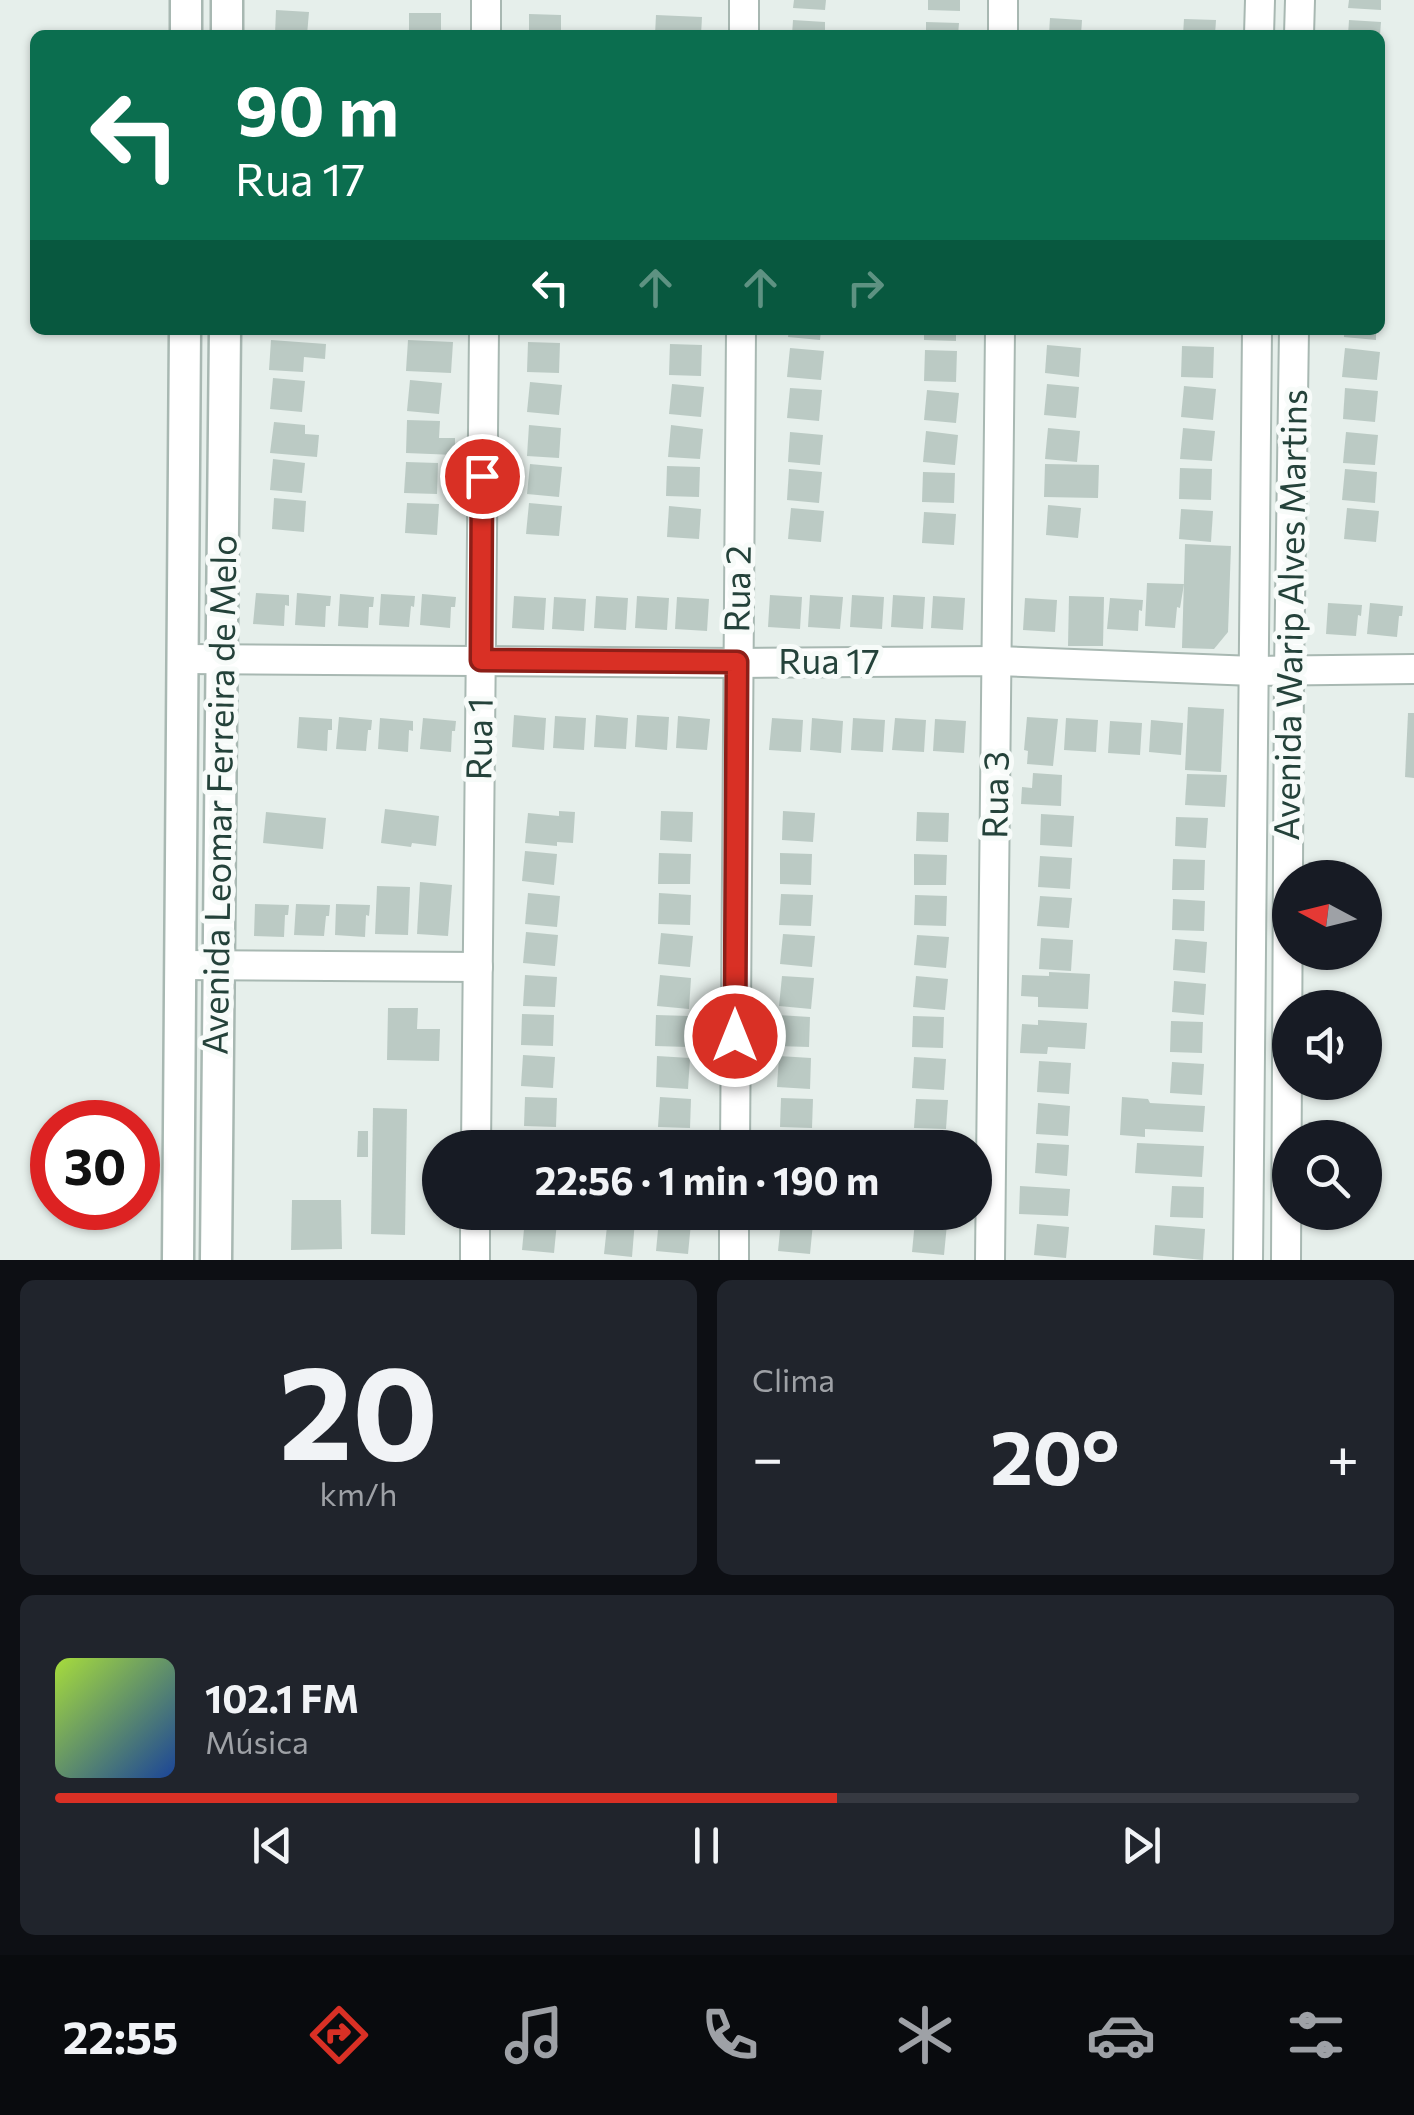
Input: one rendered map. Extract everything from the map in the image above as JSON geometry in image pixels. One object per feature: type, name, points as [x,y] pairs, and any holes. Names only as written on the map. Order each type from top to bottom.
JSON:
[{"type":"street","points":[[186,0],[186,30]]},
{"type":"street","points":[[227,30],[228,0]]},
{"type":"street","points":[[486,0],[486,30]]},
{"type":"street","points":[[744,0],[744,30]]},
{"type":"street","points":[[1003,0],[1003,30]]},
{"type":"street","points":[[1259,30],[1260,0]]},
{"type":"street","points":[[1299,30],[1300,0]]},
{"type":"street","name":"Avenida Leomar Ferreira de Melo","points":[[178,1260],[185,335]]},
{"type":"street","name":"Avenida Leomar Ferreira de Melo","points":[[216,1260],[225,335]]},
{"type":"street","name":"Rua 1","points":[[476,1130],[484,335]]},
{"type":"street","name":"Rua 2","points":[[735,1130],[740,335]]},
{"type":"street","name":"Rua 3","points":[[990,1260],[1000,335]]},
{"type":"street","name":"Avenida Warip Alves Martins","points":[[1248,1260],[1257,335]]},
{"type":"street","name":"Avenida Warip Alves Martins","points":[[1286,1260],[1294,335]]},
{"type":"street","name":"Rua 17","points":[[184,659],[998,660],[1254,671],[1414,669]]},
{"type":"street","points":[[180,966],[478,967]]},
{"type":"street","points":[[475,1230],[475,1260]]},
{"type":"street","points":[[734,1230],[734,1260]]},
{"type":"building","points":[[794,0],[826,0],[825,10],[793,8]]},
{"type":"building","points":[[928,0],[960,0],[960,11],[928,10]]},
{"type":"building","points":[[1349,0],[1381,0],[1381,10],[1348,8]]},
{"type":"building","points":[[276,10],[309,12],[307,30],[275,30]]},
{"type":"building","points":[[409,13],[441,13],[441,30],[409,30]]},
{"type":"building","points":[[529,14],[561,15],[561,30],[529,30]]},
{"type":"building","points":[[656,15],[702,17],[701,30],[655,30]]},
{"type":"building","points":[[1050,18],[1082,20],[1081,30],[1049,30]]},
{"type":"building","points":[[1184,19],[1216,20],[1215,30],[1183,30]]},
{"type":"building","points":[[793,20],[825,22],[825,30],[792,30]]},
{"type":"building","points":[[1349,20],[1381,22],[1380,30],[1348,30]]},
{"type":"building","points":[[926,22],[959,23],[958,30],[926,30]]},
{"type":"building","points":[[788,335],[820,335],[820,340]]},
{"type":"building","points":[[924,335],[956,335],[956,341],[924,340]]},
{"type":"building","points":[[1376,335],[1376,340],[1344,337]]},
{"type":"building","points":[[271,340],[326,344],[325,359],[304,357],[303,372],[269,370]]},
{"type":"building","points":[[408,340],[453,342],[451,373],[406,371]]},
{"type":"building","points":[[528,342],[560,343],[559,373],[527,372]]},
{"type":"building","points":[[670,344],[702,345],[701,376],[669,375]]},
{"type":"building","points":[[1047,345],[1081,348],[1079,377],[1045,373]]},
{"type":"building","points":[[1182,346],[1214,347],[1213,378],[1181,377]]},
{"type":"building","points":[[790,348],[824,351],[821,380],[787,377]]},
{"type":"building","points":[[1345,348],[1380,352],[1377,380],[1342,377]]},
{"type":"building","points":[[925,350],[957,351],[956,382],[924,381]]},
{"type":"building","points":[[273,378],[305,381],[302,412],[270,409]]},
{"type":"building","points":[[410,380],[442,383],[439,414],[407,411]]},
{"type":"building","points":[[530,382],[562,385],[559,415],[527,412]]},
{"type":"building","points":[[672,384],[704,387],[701,417],[669,414]]},
{"type":"building","points":[[1047,384],[1079,387],[1076,418],[1044,415]]},
{"type":"building","points":[[1184,386],[1216,389],[1213,420],[1181,417]]},
{"type":"building","points":[[790,388],[822,390],[819,421],[787,418]]},
{"type":"building","points":[[1345,388],[1378,391],[1375,422],[1343,419]]},
{"type":"building","points":[[927,390],[959,393],[956,423],[924,420]]},
{"type":"building","points":[[407,420],[440,421],[439,438],[455,438],[455,455],[406,453]]},
{"type":"building","points":[[274,422],[305,425],[305,434],[319,435],[317,457],[270,453]]},
{"type":"building","points":[[529,425],[561,428],[559,458],[527,456]]},
{"type":"building","points":[[671,425],[703,429],[700,459],[668,457]]},
{"type":"building","points":[[1048,428],[1080,431],[1077,462],[1045,459]]},
{"type":"building","points":[[1183,428],[1215,431],[1212,461],[1180,459]]},
{"type":"building","points":[[926,431],[958,435],[955,465],[923,462]]},
{"type":"building","points":[[790,432],[823,435],[820,465],[788,462]]},
{"type":"building","points":[[1346,432],[1378,435],[1375,465],[1343,463]]},
{"type":"building","points":[[273,459],[305,463],[302,493],[270,490]]},
{"type":"building","points":[[406,462],[438,463],[437,494],[404,493]]},
{"type":"building","points":[[530,464],[562,467],[559,497],[527,494]]},
{"type":"building","points":[[1045,464],[1099,465],[1098,498],[1044,497]]},
{"type":"building","points":[[667,466],[700,467],[699,497],[666,496]]},
{"type":"building","points":[[1180,468],[1212,469],[1211,500],[1179,499]]},
{"type":"building","points":[[789,469],[822,472],[819,503],[787,500]]},
{"type":"building","points":[[1345,469],[1377,472],[1375,503],[1342,500]]},
{"type":"building","points":[[923,472],[955,473],[954,503],[922,502]]},
{"type":"building","points":[[274,498],[306,501],[304,532],[272,529]]},
{"type":"building","points":[[407,503],[439,504],[437,535],[405,533]]},
{"type":"building","points":[[529,503],[562,506],[559,536],[526,534]]},
{"type":"building","points":[[1048,505],[1081,508],[1078,538],[1046,535]]},
{"type":"building","points":[[669,506],[701,509],[699,539],[667,537]]},
{"type":"building","points":[[791,508],[824,511],[821,542],[788,539]]},
{"type":"building","points":[[1347,508],[1379,511],[1376,542],[1344,539]]},
{"type":"building","points":[[1181,509],[1213,511],[1211,542],[1179,539]]},
{"type":"building","points":[[924,512],[956,514],[954,545],[922,543]]},
{"type":"building","points":[[1185,544],[1231,546],[1228,632],[1214,649],[1182,648]]},
{"type":"building","points":[[1147,583],[1184,584],[1175,628],[1145,626]]},
{"type":"building","points":[[256,593],[289,595],[284,626],[253,624]]},
{"type":"building","points":[[297,593],[331,596],[330,606],[326,606],[325,627],[295,625]]},
{"type":"building","points":[[340,594],[374,597],[373,607],[369,607],[368,628],[338,626]]},
{"type":"building","points":[[381,594],[415,596],[409,627],[379,625]]},
{"type":"building","points":[[422,594],[456,597],[455,607],[451,607],[450,628],[420,625]]},
{"type":"building","points":[[770,595],[802,597],[800,629],[768,627]]},
{"type":"building","points":[[810,595],[843,597],[840,629],[808,627]]},
{"type":"building","points":[[852,595],[884,597],[882,629],[850,627]]},
{"type":"building","points":[[893,595],[925,597],[923,629],[891,627]]},
{"type":"building","points":[[514,596],[546,598],[544,630],[512,628]]},
{"type":"building","points":[[596,596],[628,598],[626,630],[594,628]]},
{"type":"building","points":[[637,596],[669,598],[667,630],[635,628]]},
{"type":"building","points":[[933,596],[965,598],[963,630],[931,628]]},
{"type":"building","points":[[1069,596],[1104,597],[1103,646],[1068,646]]},
{"type":"building","points":[[554,597],[586,599],[584,631],[552,629]]},
{"type":"building","points":[[677,597],[709,599],[707,631],[675,629]]},
{"type":"building","points":[[1025,598],[1057,600],[1055,632],[1023,630]]},
{"type":"building","points":[[1110,598],[1143,600],[1138,631],[1107,629]]},
{"type":"building","points":[[1328,603],[1362,605],[1356,636],[1326,634]]},
{"type":"building","points":[[1370,603],[1403,606],[1397,637],[1367,634]]},
{"type":"building","points":[[1188,707],[1224,709],[1221,772],[1185,770]]},
{"type":"building","points":[[1408,713],[1414,713],[1414,778],[1405,777]]},
{"type":"building","points":[[514,715],[546,718],[544,750],[512,747]]},
{"type":"building","points":[[596,715],[628,718],[626,749],[594,747]]},
{"type":"building","points":[[637,715],[669,717],[667,750],[635,747]]},
{"type":"building","points":[[555,716],[586,718],[584,750],[553,748]]},
{"type":"building","points":[[678,716],[710,719],[707,750],[676,748]]},
{"type":"building","points":[[299,717],[332,719],[327,751],[297,748]]},
{"type":"building","points":[[339,717],[372,720],[366,751],[336,749]]},
{"type":"building","points":[[1027,717],[1058,719],[1053,766],[1027,764]]},
{"type":"building","points":[[380,718],[413,721],[408,752],[378,749]]},
{"type":"building","points":[[423,718],[456,721],[451,752],[420,749]]},
{"type":"building","points":[[772,718],[803,720],[801,752],[769,750]]},
{"type":"building","points":[[812,718],[843,721],[841,753],[810,750]]},
{"type":"building","points":[[853,718],[885,720],[883,752],[851,750]]},
{"type":"building","points":[[895,718],[926,720],[924,752],[892,750]]},
{"type":"building","points":[[1066,718],[1098,720],[1096,752],[1064,750]]},
{"type":"building","points":[[935,719],[966,721],[964,753],[933,751]]},
{"type":"building","points":[[1151,720],[1183,723],[1181,755],[1149,752]]},
{"type":"building","points":[[1110,721],[1142,723],[1140,755],[1108,753]]},
{"type":"building","points":[[1033,773],[1062,775],[1061,806],[1021,804],[1022,787],[1032,788]]},
{"type":"building","points":[[1187,774],[1227,775],[1225,807],[1185,805]]},
{"type":"building","points":[[385,809],[439,816],[436,846],[381,843]]},
{"type":"building","points":[[559,811],[575,812],[573,843],[525,843],[528,813],[559,816]]},
{"type":"building","points":[[661,811],[693,812],[692,842],[660,840]]},
{"type":"building","points":[[783,811],[815,813],[813,842],[782,840]]},
{"type":"building","points":[[266,812],[326,818],[323,849],[263,843]]},
{"type":"building","points":[[917,812],[949,813],[948,842],[916,841]]},
{"type":"building","points":[[1041,814],[1074,816],[1072,847],[1040,845]]},
{"type":"building","points":[[1176,817],[1208,818],[1206,848],[1175,846]]},
{"type":"building","points":[[525,851],[557,854],[554,885],[522,881]]},
{"type":"building","points":[[659,853],[691,854],[690,884],[658,884]]},
{"type":"building","points":[[780,853],[812,854],[811,885],[780,884]]},
{"type":"building","points":[[914,854],[947,855],[946,885],[914,885]]},
{"type":"building","points":[[1040,856],[1072,858],[1070,889],[1038,887]]},
{"type":"building","points":[[1173,859],[1205,860],[1204,890],[1172,890]]},
{"type":"building","points":[[420,882],[452,885],[448,936],[417,934]]},
{"type":"building","points":[[377,886],[410,887],[408,935],[375,934]]},
{"type":"building","points":[[528,893],[560,896],[557,927],[525,924]]},
{"type":"building","points":[[659,893],[691,895],[690,925],[658,924]]},
{"type":"building","points":[[781,894],[813,895],[811,926],[779,925]]},
{"type":"building","points":[[915,895],[947,896],[946,926],[914,925]]},
{"type":"building","points":[[1040,896],[1072,898],[1069,928],[1037,926]]},
{"type":"building","points":[[1173,899],[1205,901],[1204,931],[1172,930]]},
{"type":"building","points":[[255,904],[289,905],[284,937],[254,936]]},
{"type":"building","points":[[296,904],[330,905],[324,936],[294,935]]},
{"type":"building","points":[[336,904],[370,905],[365,937],[335,935]]},
{"type":"building","points":[[526,932],[558,935],[555,966],[523,963]]},
{"type":"building","points":[[661,933],[693,936],[690,967],[658,964]]},
{"type":"building","points":[[783,934],[815,936],[812,967],[780,964]]},
{"type":"building","points":[[917,935],[949,937],[946,968],[914,965]]},
{"type":"building","points":[[1041,938],[1073,940],[1071,971],[1039,969]]},
{"type":"building","points":[[1175,939],[1207,942],[1205,973],[1173,970]]},
{"type":"building","points":[[1049,972],[1090,974],[1088,1009],[1038,1007],[1038,997],[1021,996],[1022,975],[1049,976]]},
{"type":"building","points":[[525,975],[557,977],[555,1007],[523,1006]]},
{"type":"building","points":[[660,975],[691,978],[689,1009],[657,1006]]},
{"type":"building","points":[[782,976],[814,978],[811,1009],[779,1006]]},
{"type":"building","points":[[916,976],[948,979],[945,1010],[913,1007]]},
{"type":"building","points":[[1174,981],[1206,984],[1204,1015],[1172,1012]]},
{"type":"building","points":[[388,1008],[418,1008],[417,1029],[440,1029],[439,1061],[387,1060]]},
{"type":"building","points":[[522,1014],[554,1015],[553,1046],[521,1045]]},
{"type":"building","points":[[656,1015],[689,1016],[688,1047],[655,1046]]},
{"type":"building","points":[[778,1015],[810,1017],[809,1047],[777,1046]]},
{"type":"building","points":[[913,1016],[944,1017],[943,1048],[912,1047]]},
{"type":"building","points":[[1038,1020],[1087,1023],[1085,1049],[1048,1047],[1047,1054],[1020,1053],[1022,1024],[1038,1025]]},
{"type":"building","points":[[1171,1021],[1203,1022],[1202,1053],[1170,1052]]},
{"type":"building","points":[[523,1055],[555,1057],[553,1088],[521,1086]]},
{"type":"building","points":[[657,1056],[690,1058],[688,1089],[656,1087]]},
{"type":"building","points":[[779,1056],[811,1058],[810,1089],[777,1087]]},
{"type":"building","points":[[914,1057],[946,1059],[944,1090],[912,1088]]},
{"type":"building","points":[[1039,1061],[1071,1063],[1069,1094],[1037,1092]]},
{"type":"building","points":[[1172,1062],[1204,1064],[1202,1095],[1170,1093]]},
{"type":"building","points":[[525,1097],[557,1098],[556,1127],[524,1126]]},
{"type":"building","points":[[660,1097],[691,1099],[690,1128],[658,1127]]},
{"type":"building","points":[[1122,1097],[1205,1106],[1203,1132],[1145,1129],[1145,1137],[1120,1135]]},
{"type":"building","points":[[781,1098],[813,1099],[812,1128],[780,1127]]},
{"type":"building","points":[[916,1099],[948,1100],[946,1129],[914,1128]]},
{"type":"building","points":[[1038,1103],[1070,1106],[1068,1136],[1036,1134]]},
{"type":"building","points":[[373,1108],[407,1109],[405,1235],[371,1234]]},
{"type":"building","points":[[358,1131],[368,1131],[368,1157],[357,1157]]},
{"type":"building","points":[[1037,1143],[1069,1145],[1067,1176],[1035,1173]]},
{"type":"building","points":[[1137,1143],[1204,1146],[1202,1177],[1135,1173]]},
{"type":"building","points":[[1020,1186],[1070,1189],[1068,1216],[1019,1214]]},
{"type":"building","points":[[1172,1186],[1204,1187],[1203,1218],[1170,1217]]},
{"type":"building","points":[[292,1200],[341,1200],[342,1249],[291,1250]]},
{"type":"building","points":[[1037,1224],[1069,1227],[1066,1258],[1034,1255]]},
{"type":"building","points":[[1155,1225],[1205,1229],[1203,1260],[1153,1255]]},
{"type":"building","points":[[524,1230],[556,1230],[554,1253],[522,1250]]},
{"type":"building","points":[[607,1230],[634,1230],[632,1257],[604,1254]]},
{"type":"building","points":[[658,1230],[690,1230],[688,1254],[656,1251]]},
{"type":"building","points":[[780,1230],[812,1230],[810,1254],[778,1251]]},
{"type":"building","points":[[914,1230],[946,1230],[944,1255],[912,1252]]},
{"type":"route","points":[[482,476],[481,660],[737,662],[735,1036]]}]
